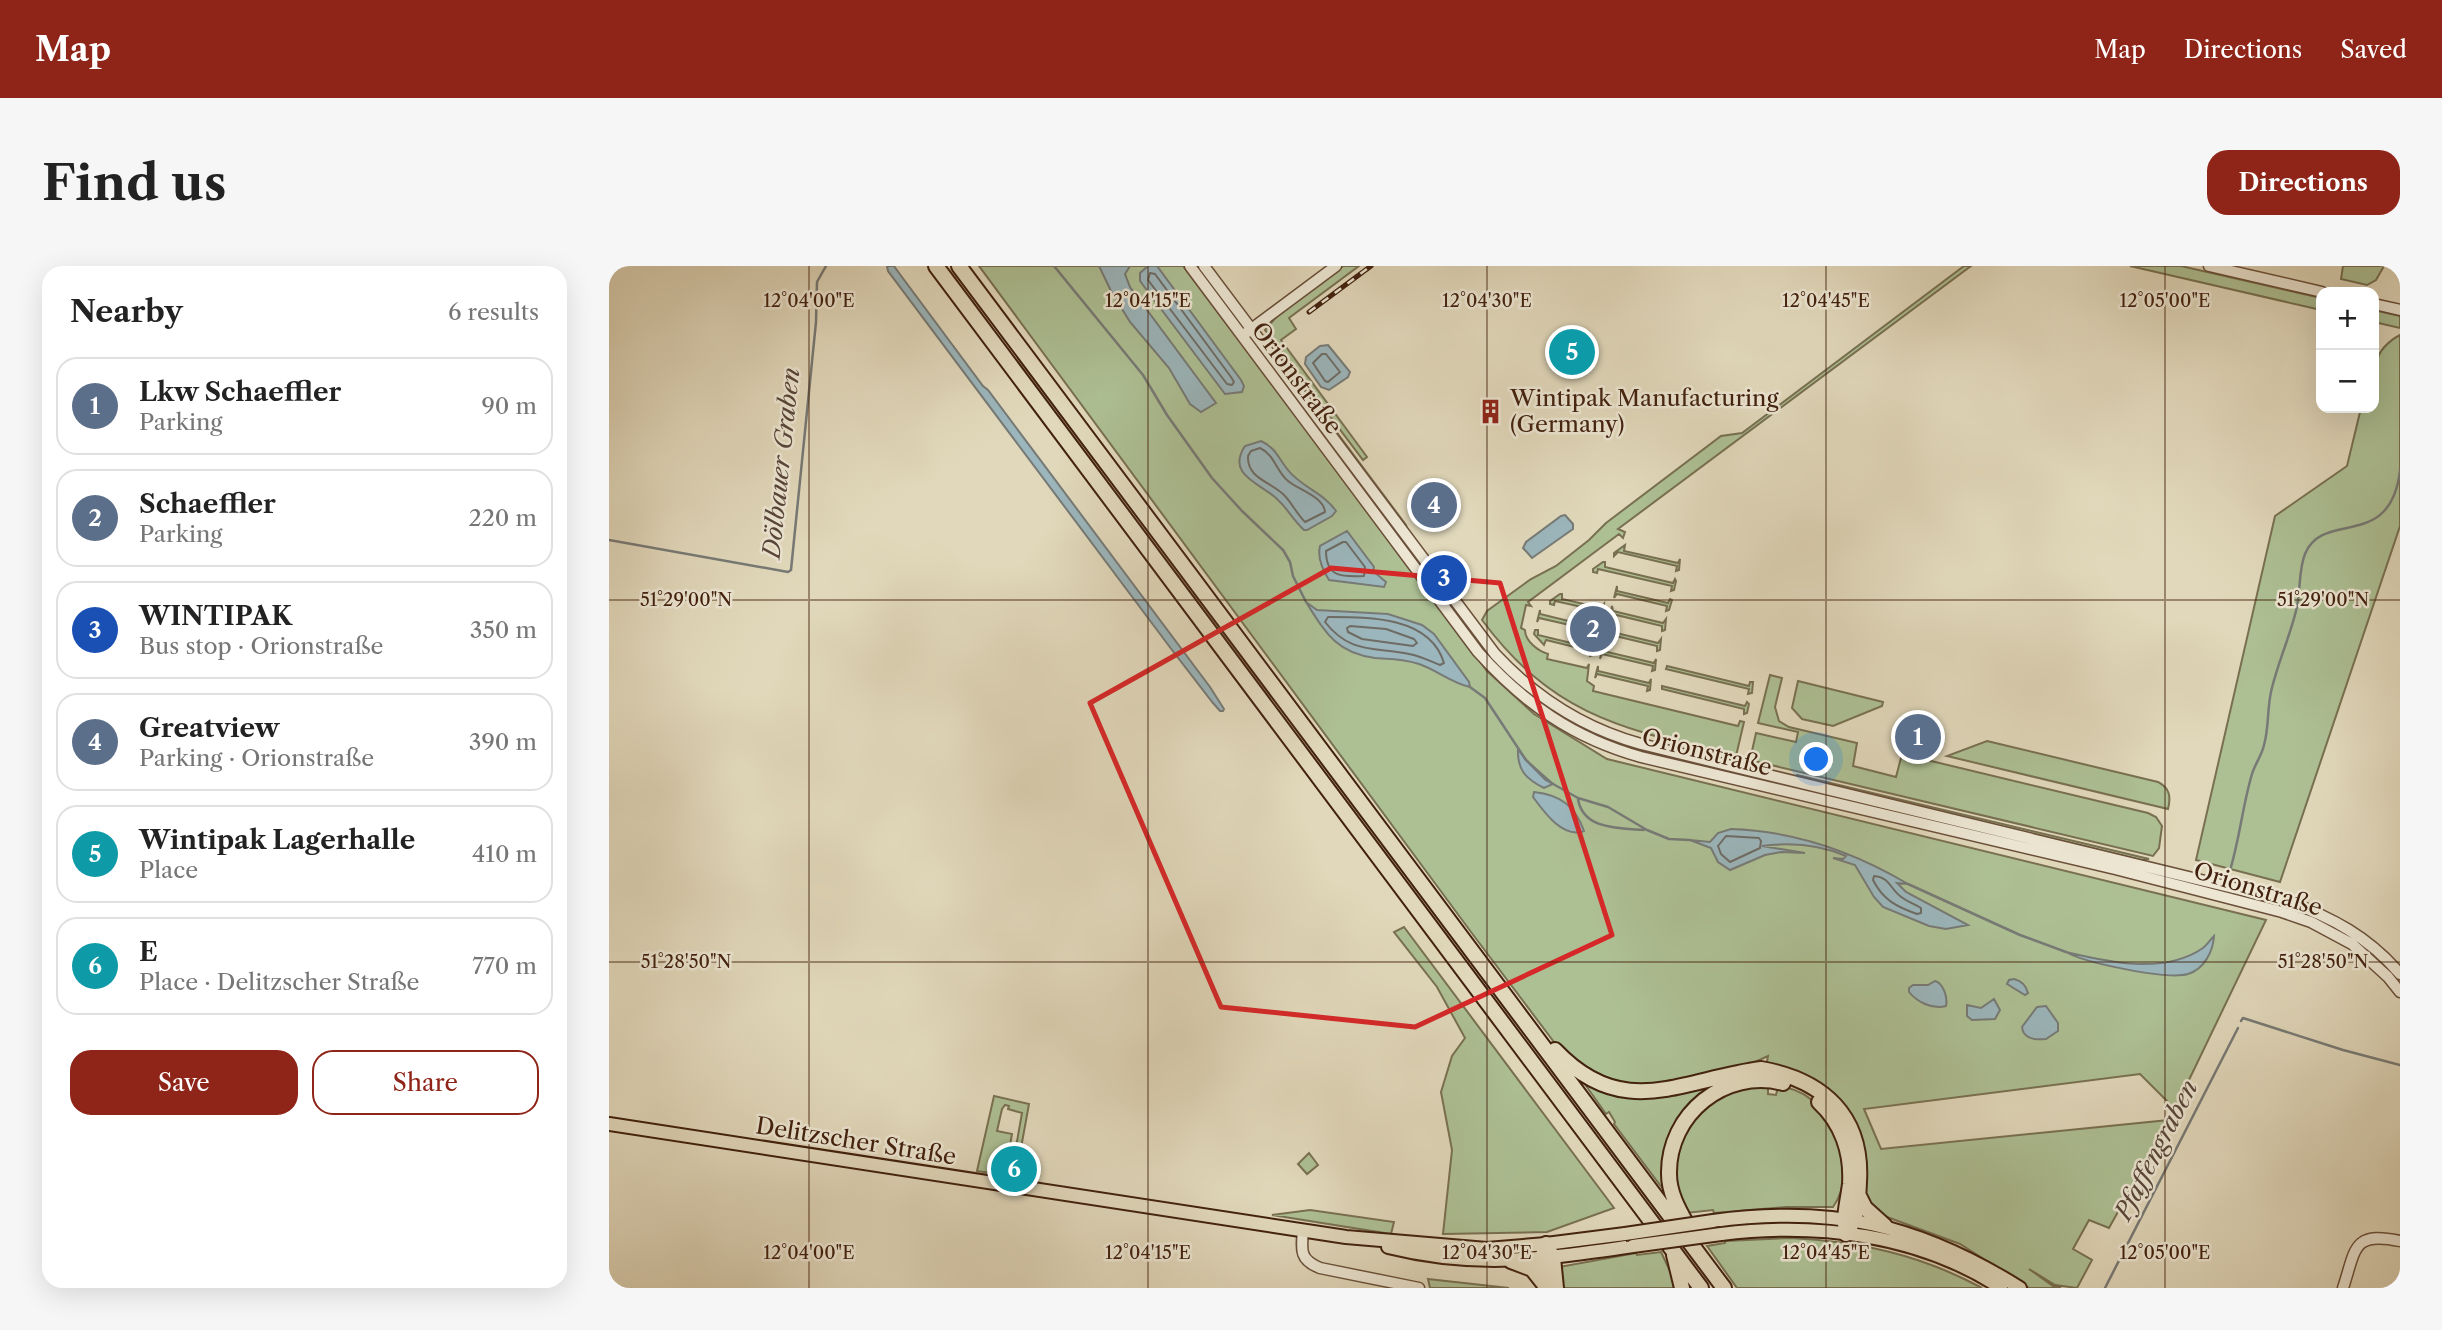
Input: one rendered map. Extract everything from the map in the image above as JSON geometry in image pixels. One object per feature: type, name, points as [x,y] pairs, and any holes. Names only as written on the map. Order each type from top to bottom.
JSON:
[{"type":"highway","points":[[936,266],[1701,1288]]},
{"type":"highway","points":[[959,266],[1724,1288]]},
{"type":"highway","points":[[1511,1004],[1565,1061],[1597,1082],[1612,1088],[1655,1092],[1761,1069],[1809,1083],[1845,1116],[1859,1153],[1859,1194],[1848,1224]]},
{"type":"highway","points":[[1714,1276],[1675,1202],[1669,1173],[1674,1142],[1679,1130],[1696,1106],[1717,1090],[1745,1080],[1777,1081],[1799,1088],[1822,1104],[1841,1132],[1849,1157],[1848,1224]]},
{"type":"highway","points":[[1859,1194],[1865,1208],[1885,1226]]},
{"type":"highway","points":[[1673,1250],[1682,1288]]},
{"type":"highway","points":[[1547,1254],[1549,1287]]},
{"type":"highway","points":[[1511,1261],[1532,1269],[1549,1287]]},
{"type":"main road","name":"Delitzscher Straße","points":[[609,1124],[1346,1237]]},
{"type":"main road","points":[[1346,1237],[1440,1257],[1511,1261],[1625,1234],[1713,1221],[1792,1214],[1848,1224],[1885,1226],[1976,1262],[2020,1288]]},
{"type":"main road","points":[[1346,1237],[1547,1254],[1721,1234],[1848,1224],[1963,1267],[2001,1288]]},
{"type":"street","name":"Orionstraße","points":[[1190,266],[1478,652],[1507,683],[1556,721],[1612,748],[1641,757],[2115,869],[2282,912],[2311,922],[2352,944],[2378,967],[2400,992]]},
{"type":"street","name":"Orionstraße","points":[[1204,266],[1495,654],[1532,690],[1569,715],[1602,731],[1641,744],[2287,901],[2344,925],[2374,947],[2400,974]]},
{"type":"street","points":[[1242,336],[1336,266]]},
{"type":"street","points":[[2209,266],[2316,291]]},
{"type":"street","points":[[2379,305],[2400,310]]},
{"type":"street","points":[[1303,1230],[1303,1253],[1308,1263],[1320,1268],[1419,1288]]},
{"type":"street","points":[[2343,1288],[2356,1249],[2364,1240],[2376,1237],[2400,1241]]},
{"type":"highlighted area","points":[[1331,568],[1500,583],[1612,935],[1415,1027],[1221,1007],[1090,703]]},
{"type":"green space","points":[[979,266],[1183,266],[1487,671],[1534,714],[1607,759],[2266,920],[2175,1109],[2140,1074],[1864,1109],[1881,1149],[2169,1120],[2109,1228],[2089,1220],[2073,1249],[2092,1260],[2077,1288],[2055,1285],[2029,1269],[2053,1286],[2061,1288],[2029,1288],[1960,1244],[1879,1214],[1866,1203],[1839,1106],[1766,1067],[1768,1056],[1744,1067],[1635,1088],[1596,1077],[1560,1050]]},
{"type":"green space","points":[[1343,266],[1359,266],[1289,318],[1296,329],[1281,340],[1367,457],[1363,460],[1265,330],[1278,315]]},
{"type":"green space","points":[[1964,266],[1971,266],[1618,529],[1625,532],[1623,538],[1619,534],[1528,602],[1531,606],[1526,605],[1521,628],[1525,630],[1530,642],[1548,654],[1547,659],[1587,668],[1589,664],[1587,681],[1594,686],[1593,691],[1738,726],[1740,721],[1744,722],[1736,756],[1626,727],[1565,699],[1537,679],[1509,653],[1482,620],[1487,611],[1531,579],[1556,566],[1606,523],[1721,436],[1742,433]]},
{"type":"green space","points":[[2130,266],[2181,266],[2316,297],[2316,309]]},
{"type":"green space","points":[[2343,266],[2384,266],[2376,280],[2367,285],[2341,279]]},
{"type":"green space","points":[[2379,311],[2400,316],[2400,328],[2379,323]]},
{"type":"green space","points":[[1264,335],[1406,525],[1407,528],[1268,343]]},
{"type":"green space","points":[[2400,335],[2400,526],[2280,882],[2196,860],[2275,516],[2347,466],[2360,413],[2379,413],[2379,355]]},
{"type":"green space","points":[[1625,545],[1624,551],[1678,563],[1680,559],[1679,570],[1676,571],[1677,566],[1618,552],[1614,556],[1614,553]]},
{"type":"green space","points":[[1603,562],[1605,567],[1673,583],[1675,579],[1674,590],[1671,591],[1672,586],[1598,569],[1597,573],[1593,572],[1593,569]]},
{"type":"green space","points":[[1617,586],[1617,591],[1668,603],[1670,599],[1669,610],[1666,611],[1667,606],[1617,594],[1614,598]]},
{"type":"green space","points":[[1560,594],[1562,599],[1601,608],[1604,604],[1603,615],[1600,616],[1600,611],[1555,601],[1554,605],[1550,604],[1550,601]]},
{"type":"green space","points":[[1612,606],[1613,611],[1663,623],[1666,619],[1665,630],[1662,631],[1662,626],[1612,614],[1609,619]]},
{"type":"green space","points":[[1540,610],[1540,614],[1597,628],[1598,624],[1598,635],[1595,636],[1596,631],[1539,618],[1537,622]]},
{"type":"green space","points":[[1607,626],[1608,631],[1658,643],[1661,639],[1660,650],[1657,651],[1657,646],[1607,634],[1604,638]]},
{"type":"green space","points":[[1535,630],[1538,630],[1538,635],[1592,648],[1593,644],[1593,655],[1590,656],[1591,651],[1546,640],[1544,645],[1534,634]]},
{"type":"green space","points":[[1603,646],[1603,651],[1654,663],[1656,659],[1655,670],[1652,671],[1653,666],[1602,654],[1600,659]]},
{"type":"green space","points":[[1598,666],[1598,671],[1649,683],[1651,679],[1650,690],[1647,691],[1648,686],[1597,674],[1595,678]]},
{"type":"green space","points":[[1667,666],[1749,686],[1750,682],[1753,682],[1752,693],[1748,694],[1749,689],[1666,669]]},
{"type":"green space","points":[[1770,675],[1782,678],[1775,707],[1779,721],[1789,727],[1857,743],[1853,766],[1896,777],[1902,754],[2148,813],[2156,817],[2162,826],[2159,848],[2153,856],[1750,760],[1756,733],[1796,742],[1798,732],[1758,723]]},
{"type":"green space","points":[[1798,681],[1883,702],[1882,706],[1833,726],[1802,719],[1792,708]]},
{"type":"green space","points":[[1662,686],[1745,706],[1747,702],[1747,713],[1744,714],[1744,709],[1662,689]]},
{"type":"green space","points":[[1987,741],[2158,782],[2169,793],[2168,809],[1947,756]]},
{"type":"green space","points":[[1652,755],[2275,902],[2276,904]]},
{"type":"green space","points":[[1797,775],[2149,859],[2140,860],[1796,778]]},
{"type":"green space","points":[[1404,927],[1614,1208],[1547,1232],[1443,1234],[1452,1150],[1441,1092],[1452,1056],[1465,1038],[1437,987],[1394,932]]},
{"type":"green space","points":[[1577,1073],[1608,1089],[1733,1077],[1693,1103],[1666,1193],[1614,1124],[1609,1112],[1606,1114]]},
{"type":"green space","points":[[1768,1085],[1768,1094],[1776,1095],[1778,1087],[1796,1091],[1812,1100],[1835,1132],[1842,1152],[1844,1172],[1841,1191],[1833,1207],[1686,1213],[1672,1180],[1681,1132],[1720,1092]]},
{"type":"green space","points":[[994,1096],[1029,1104],[1021,1148],[1016,1147],[1022,1113],[1008,1109],[1009,1106],[1005,1105],[1002,1109],[997,1131],[1012,1134],[1003,1175],[977,1171]]},
{"type":"green space","points":[[1309,1153],[1318,1165],[1307,1174],[1298,1164]]},
{"type":"green space","points":[[1310,1210],[1394,1222],[1391,1234],[1272,1215]]},
{"type":"green space","points":[[1790,1238],[1841,1242],[1913,1258],[1982,1288],[1737,1288],[1707,1246],[1725,1241]]},
{"type":"green space","points":[[1661,1252],[1678,1288],[1560,1288],[1559,1267],[1636,1253]]},
{"type":"green space","points":[[1428,1279],[1509,1288],[1430,1288]]},
{"type":"water","points":[[887,266],[894,266],[988,390],[1210,687],[1223,711],[1213,703],[1172,650],[888,271]]},
{"type":"water","points":[[1099,266],[1130,266],[1125,274],[1130,287],[1216,403],[1201,412],[1190,404],[1169,368],[1130,322]]},
{"type":"water","points":[[1148,266],[1157,266],[1241,380],[1244,386],[1242,392],[1225,394],[1140,281],[1140,273]]},
{"type":"water","points":[[1328,345],[1350,372],[1348,377],[1329,390],[1321,387],[1305,364],[1306,357],[1320,346]]},
{"type":"water","points":[[1261,441],[1273,450],[1293,476],[1331,504],[1336,511],[1332,516],[1304,530],[1278,500],[1248,478],[1240,465],[1240,456],[1245,446]]},
{"type":"water","points":[[1565,515],[1573,524],[1573,529],[1532,558],[1523,548],[1526,542]]},
{"type":"water","points":[[1347,531],[1374,567],[1373,571],[1386,582],[1384,587],[1329,580],[1321,563],[1320,546]]},
{"type":"water","points":[[1306,602],[1317,610],[1388,614],[1422,625],[1434,634],[1470,687],[1414,662],[1375,658],[1350,651],[1326,632]]},
{"type":"water","points":[[1518,749],[1526,760],[1553,784],[1544,788],[1524,773],[1519,763]]},
{"type":"water","points":[[1534,792],[1566,803],[1584,831],[1569,831],[1555,823],[1533,797]]},
{"type":"water","points":[[1731,829],[1778,834],[1845,853],[1908,884],[1897,883],[1906,892],[1968,925],[1946,929],[1929,926],[1883,907],[1855,865],[1833,858],[1843,859],[1846,856],[1836,852],[1804,845],[1762,846],[1805,853],[1781,852],[1765,855],[1730,870],[1718,862],[1711,848],[1690,840],[1710,842],[1718,833]]},
{"type":"water","points":[[2214,936],[2210,954],[2199,968],[2188,974],[2163,975],[2126,969],[2090,961],[2066,952],[2118,962],[2154,964],[2188,956],[2203,948]]},
{"type":"water","points":[[2014,979],[2023,984],[2028,993],[2025,995],[2007,984]]},
{"type":"water","points":[[1935,981],[1944,991],[1946,1006],[1926,1004],[1909,992],[1913,985],[1928,985]]},
{"type":"water","points":[[1994,999],[2000,1010],[1995,1019],[1972,1020],[1967,1016],[1967,1005],[1981,1008]]},
{"type":"water","points":[[2046,1006],[2058,1023],[2058,1031],[2046,1039],[2027,1036],[2022,1027],[2037,1007]]},
{"type":"waterway","name":"Dölbauer Graben","points":[[609,540],[788,572],[791,570],[816,322],[817,282],[826,266]]},
{"type":"waterway","points":[[1054,266],[1143,375],[1167,415],[1212,478],[1283,550],[1306,602]]},
{"type":"waterway","points":[[2231,867],[2253,770],[2266,739],[2270,699],[2296,611],[2305,554],[2314,541],[2326,533],[2370,521],[2383,512],[2394,496],[2400,471]]},
{"type":"waterway","points":[[1470,687],[1485,698],[1526,760],[1546,780],[1578,798],[1608,807],[1647,830],[1669,839],[1690,840]]},
{"type":"waterway","points":[[1578,799],[1581,809],[1594,822],[1644,830]]},
{"type":"waterway","points":[[1908,884],[2020,935],[2066,952]]},
{"type":"waterway","name":"Pfaffengraben","points":[[2241,1021],[2243,1018],[2400,1065]]},
{"type":"waterway","name":"Pfaffengraben","points":[[2105,1288],[2238,1028]]},
{"type":"railway","points":[[1309,312],[1371,266]]},
{"type":"place","name":"Wintipak Lagerhalle","points":[[1572,352]]},
{"type":"place","name":"Wintipak Manufacturing (Germany)","points":[[1490,411]]},
{"type":"place","name":"Greatview","points":[[1434,505]]},
{"type":"place","name":"WINTIPAK","points":[[1444,578]]},
{"type":"place","name":"Schaeffler","points":[[1593,629]]},
{"type":"place","name":"Lkw Schaeffler","points":[[1918,737]]},
{"type":"place","name":"E","points":[[1014,1169]]}]
